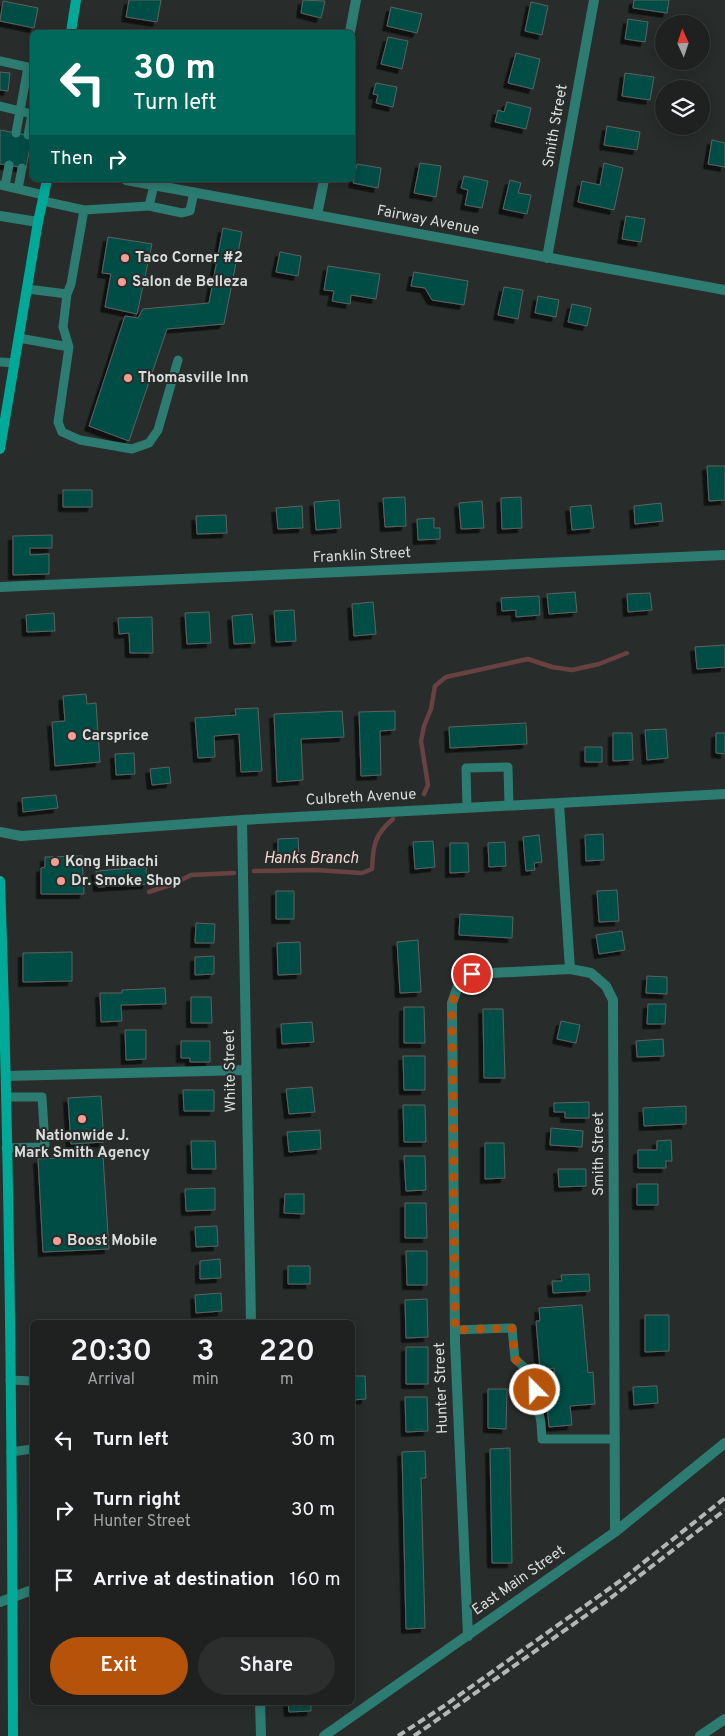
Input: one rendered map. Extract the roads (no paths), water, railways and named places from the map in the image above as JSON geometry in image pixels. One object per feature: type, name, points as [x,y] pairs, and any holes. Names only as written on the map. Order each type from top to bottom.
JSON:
[{"type":"main road","points":[[71,30],[76,0]]},
{"type":"main road","points":[[0,449],[38,222],[47,182]]},
{"type":"main road","points":[[0,881],[3,1076],[6,1097],[13,1596],[13,1736]]},
{"type":"street","points":[[350,30],[356,0]]},
{"type":"street","name":"Smith Street","points":[[547,258],[594,0]]},
{"type":"street","name":"Fairway Avenue","points":[[137,182],[725,290]]},
{"type":"street","points":[[318,215],[324,182]]},
{"type":"street","points":[[0,216],[38,222]]},
{"type":"street","name":"Franklin Street","points":[[0,587],[725,555]]},
{"type":"street","name":"Culbreth Avenue","points":[[0,832],[21,836],[242,820],[725,794]]},
{"type":"street","points":[[559,803],[570,969]]},
{"type":"street","name":"White Street","points":[[242,820],[250,1320]]},
{"type":"street","name":"Smith Street","points":[[570,969],[590,973],[606,986],[613,1000],[615,1532]]},
{"type":"street","name":"Hunter Street","points":[[468,1636],[455,1330],[452,1003],[458,986],[472,974],[570,969]]},
{"type":"street","points":[[3,1076],[246,1070]]},
{"type":"street","name":"East Main Street","points":[[324,1736],[615,1532],[725,1442]]},
{"type":"street","points":[[0,1602],[30,1591]]},
{"type":"street","points":[[260,1705],[261,1736]]},
{"type":"street","points":[[700,1736],[725,1719]]},
{"type":"lane","points":[[0,61],[30,67],[16,133]]},
{"type":"lane","points":[[0,109],[30,113]]},
{"type":"lane","points":[[28,135],[30,124]]},
{"type":"lane","points":[[9,165],[2,186],[18,189],[84,210],[149,206],[182,213],[190,211],[194,192]]},
{"type":"lane","points":[[18,189],[22,168]]},
{"type":"lane","points":[[149,206],[154,185]]},
{"type":"lane","points":[[84,210],[71,284],[67,294],[64,327],[69,347],[58,422],[62,432],[80,440],[132,449],[148,443],[158,430],[178,360]]},
{"type":"lane","points":[[27,289],[67,294]]},
{"type":"lane","points":[[19,338],[69,347]]},
{"type":"lane","points":[[0,362],[15,363]]},
{"type":"lane","points":[[467,808],[466,768],[508,767],[509,805]]},
{"type":"lane","points":[[6,1097],[42,1097],[45,1145],[41,1147],[6,1148]]},
{"type":"lane","points":[[455,1330],[512,1328],[515,1359],[532,1374],[542,1439],[615,1439]]},
{"type":"lane","points":[[10,1380],[30,1381]]},
{"type":"lane","points":[[11,1452],[30,1449]]},
{"type":"waterway","name":"Hanks Branch","points":[[424,794],[428,785],[421,741],[424,726],[431,709],[435,686],[446,677],[528,659],[552,667],[572,670],[599,664],[627,653]]},
{"type":"waterway","name":"Hanks Branch","points":[[254,871],[316,870],[362,873],[372,869],[373,854],[378,836],[393,819]]},
{"type":"waterway","name":"Hanks Branch","points":[[149,892],[173,884],[191,875],[234,873]]},
{"type":"railway","points":[[398,1736],[444,1706],[620,1581],[725,1498]]},
{"type":"railway","points":[[414,1736],[608,1600],[725,1510]]},
{"type":"place","name":"Taco Corner #2","points":[[125,258]]},
{"type":"place","name":"Salon de Belleza","points":[[122,282]]},
{"type":"place","name":"Thomasville Inn","points":[[128,378]]},
{"type":"place","name":"Carsprice","points":[[72,736]]},
{"type":"place","name":"Kong Hibachi","points":[[55,862]]},
{"type":"place","name":"Dr. Smoke Shop","points":[[61,881]]},
{"type":"place","name":"Nationwide J. Mark Smith Agency","points":[[82,1119]]},
{"type":"place","name":"Boost Mobile","points":[[57,1241]]}]
